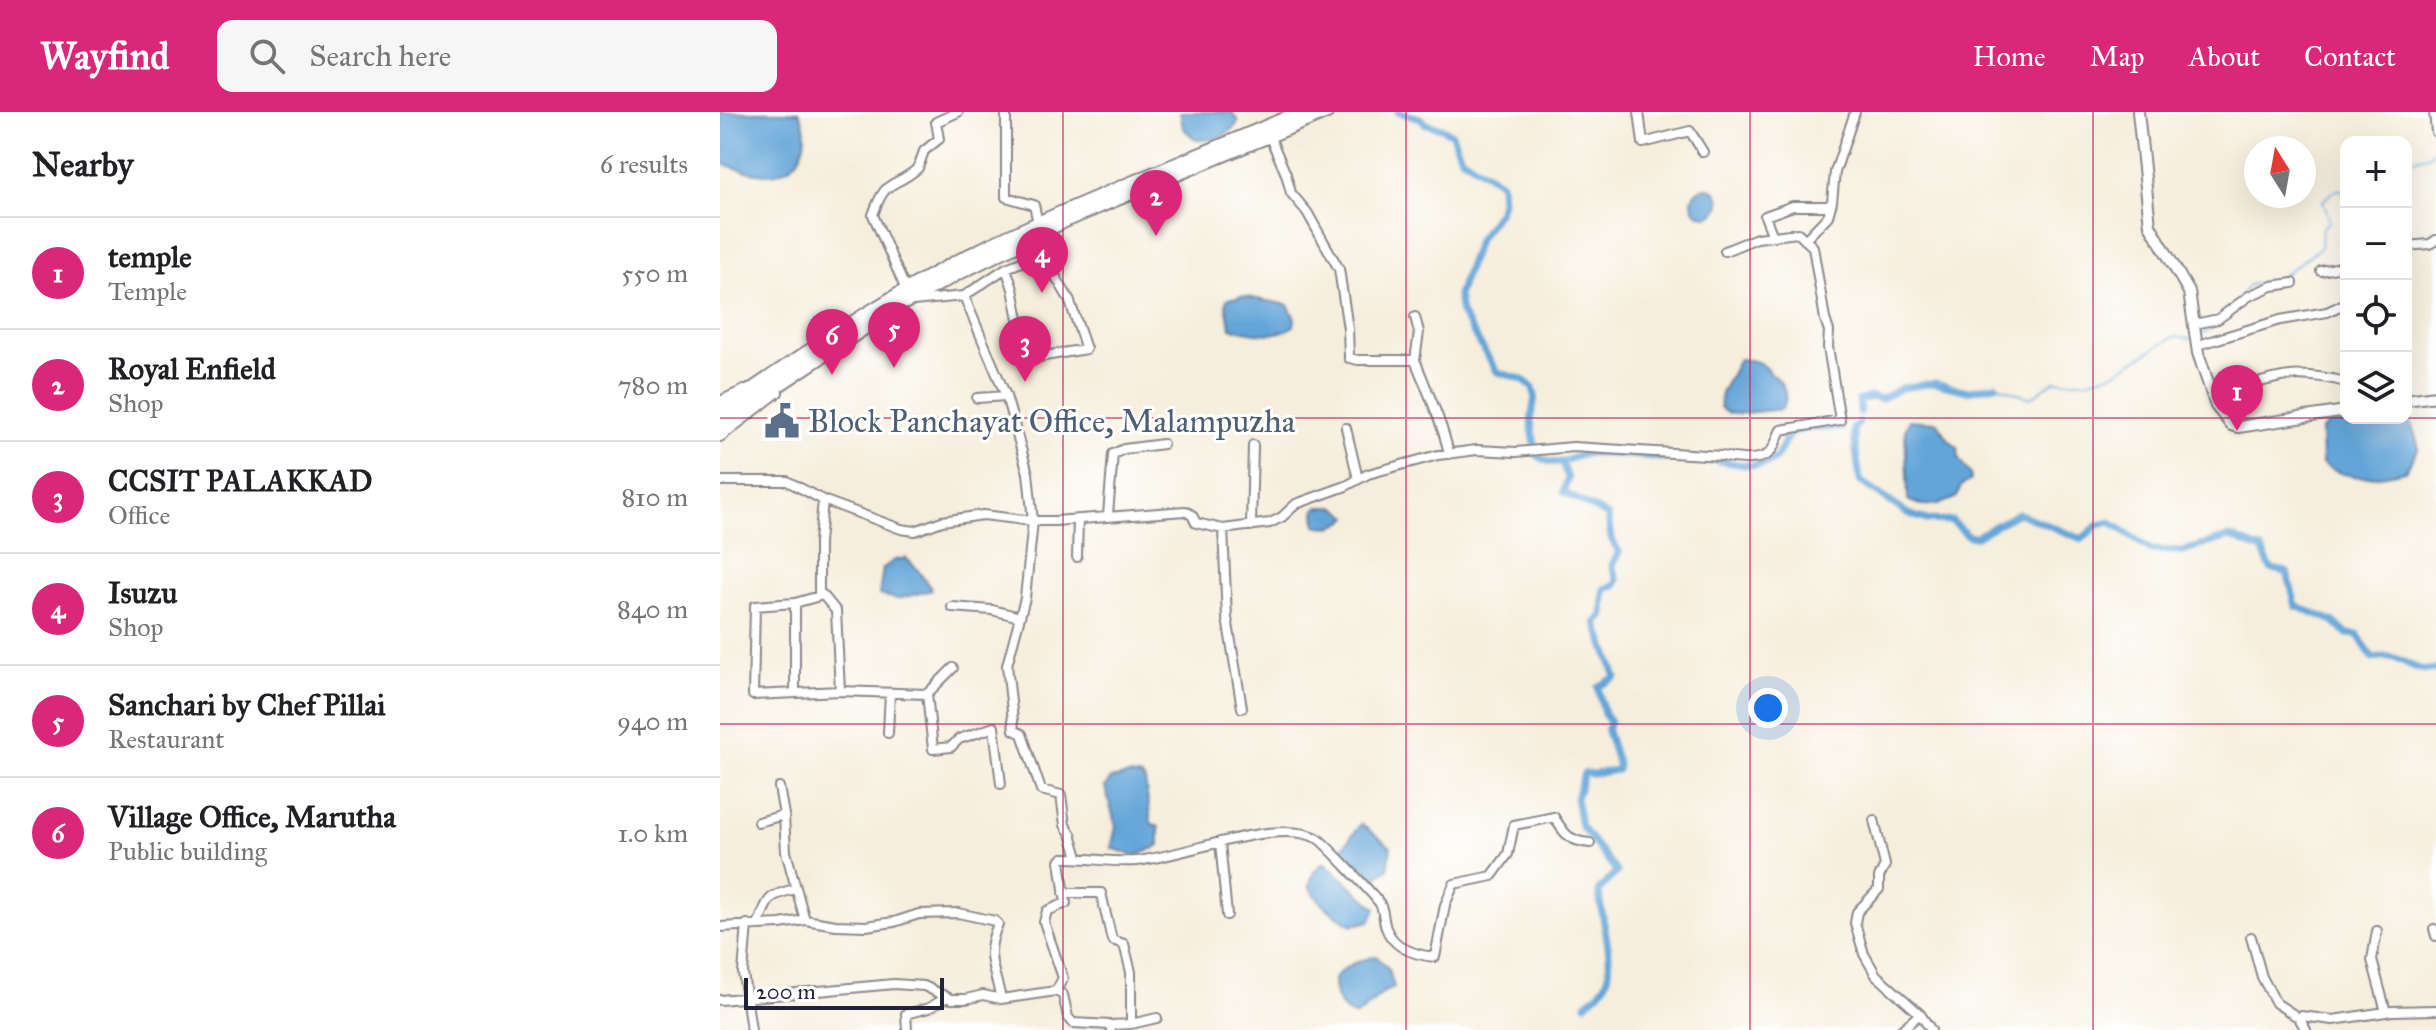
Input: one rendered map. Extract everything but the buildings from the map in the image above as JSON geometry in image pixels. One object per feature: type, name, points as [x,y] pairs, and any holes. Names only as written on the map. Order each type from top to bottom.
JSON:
[{"type":"highway","points":[[720,411],[907,296],[959,273],[1041,227],[1300,112]]},
{"type":"highway","points":[[1041,227],[1069,219],[1327,112]]},
{"type":"highway","points":[[720,424],[893,304]]},
{"type":"street","points":[[958,112],[936,122],[939,139],[924,151],[918,168],[880,194],[873,215],[907,296],[964,296],[1006,268],[1048,252]]},
{"type":"street","points":[[1006,112],[1006,197],[1034,205],[1051,269],[1074,309],[1086,349],[1027,359],[1006,268]]},
{"type":"street","points":[[1639,112],[1643,143],[1690,131],[1703,152]]},
{"type":"street","points":[[1805,240],[1828,216],[1835,172],[1855,112]]},
{"type":"street","points":[[2138,112],[2150,225],[2189,292],[2198,345],[2216,406],[2231,425],[2238,427],[2340,412]]},
{"type":"street","points":[[2434,112],[2436,132]]},
{"type":"street","points":[[1269,135],[1291,193],[1307,212],[1339,269],[1349,358],[1415,360]]},
{"type":"street","points":[[1772,234],[1764,219],[1768,215],[1793,206],[1828,206],[1832,202]]},
{"type":"street","points":[[720,481],[787,481],[823,500],[890,526],[915,531],[942,521],[983,515],[1033,521],[1185,511],[1192,515],[1196,523],[1223,529],[1270,523],[1296,504],[1377,471],[1477,450],[1516,452],[1573,447],[1722,456],[1736,460],[1765,455],[1771,452],[1781,430],[1839,422],[1828,347],[1829,331],[1813,247],[1798,233],[1772,234],[1725,251]]},
{"type":"street","points":[[2412,246],[2430,244],[2436,240]]},
{"type":"street","points":[[2321,271],[2340,267]]},
{"type":"street","points":[[2195,324],[2218,319],[2249,296],[2272,286],[2293,283]]},
{"type":"street","points":[[964,296],[1006,396],[1028,473],[1033,521],[1030,563],[1007,665],[1014,730],[1022,734],[1041,790],[1061,795],[1065,825],[1078,857]]},
{"type":"street","points":[[2198,345],[2280,320],[2327,312],[2340,306]]},
{"type":"street","points":[[1415,317],[1419,332],[1415,360],[1443,425],[1449,454]]},
{"type":"street","points":[[720,436],[796,374]]},
{"type":"street","points":[[2242,398],[2241,388],[2280,375],[2313,374],[2340,381]]},
{"type":"street","points":[[720,402],[763,383]]},
{"type":"street","points":[[977,398],[1006,396]]},
{"type":"street","points":[[2412,399],[2436,396]]},
{"type":"street","points":[[1346,428],[1358,479]]},
{"type":"street","points":[[1108,515],[1113,454],[1124,449],[1163,444]]},
{"type":"street","points":[[1251,526],[1253,445]]},
{"type":"street","points":[[819,596],[823,500]]},
{"type":"street","points":[[1077,557],[1078,519]]},
{"type":"street","points":[[1223,529],[1227,618],[1242,708]]},
{"type":"street","points":[[840,691],[836,611],[823,595],[795,603],[755,606],[753,695],[840,691],[927,694],[953,668]]},
{"type":"street","points":[[795,603],[795,693]]},
{"type":"street","points":[[952,607],[992,610],[1020,617]]},
{"type":"street","points":[[888,733],[890,693]]},
{"type":"street","points":[[927,694],[933,749],[951,747],[959,739],[994,727],[1001,784]]},
{"type":"street","points":[[779,787],[786,852],[805,920]]},
{"type":"street","points":[[758,822],[784,815]]},
{"type":"street","points":[[1056,991],[1063,978],[1044,922],[1047,911],[1066,903],[1060,861],[1063,858],[1136,861],[1220,842],[1284,833],[1317,838],[1333,850],[1342,864],[1381,904],[1386,929],[1395,941],[1406,951],[1435,957],[1445,905],[1454,884],[1492,876],[1508,854],[1514,825],[1554,817],[1567,838],[1574,842],[1590,843]]},
{"type":"street","points":[[1874,820],[1885,865],[1879,877],[1879,889],[1857,912],[1855,923],[1864,954],[1876,975],[1920,1014],[1931,1030]]},
{"type":"street","points":[[1220,842],[1227,915]]},
{"type":"street","points":[[758,925],[767,902],[774,894],[795,889]]},
{"type":"street","points":[[1064,893],[1101,893],[1112,940],[1124,944],[1131,972],[1131,1024]]},
{"type":"street","points":[[720,927],[805,920],[866,926],[919,914],[958,913],[995,921],[998,924],[991,939],[990,954],[1001,999]]},
{"type":"street","points":[[747,924],[743,973],[751,1030]]},
{"type":"street","points":[[2377,931],[2372,960],[2386,1012]]},
{"type":"street","points":[[2251,937],[2262,977],[2276,1003],[2299,1018],[2306,1030]]},
{"type":"street","points":[[720,1000],[894,984],[924,986],[947,997],[966,999],[983,995],[1001,999],[1056,991],[1063,995],[1068,1017],[1073,1023],[1111,1028],[1157,1018]]},
{"type":"street","points":[[907,1030],[906,1014],[929,1008],[947,997]]},
{"type":"street","points":[[2299,1018],[2333,1020],[2386,1012],[2436,1010]]},
{"type":"street","points":[[1901,1030],[1920,1014]]},
{"type":"water","points":[[720,112],[799,112],[805,140],[799,157],[786,169],[770,174],[721,163]]},
{"type":"water","points":[[1180,112],[1232,112],[1239,121],[1231,131],[1220,137],[1196,140],[1183,128]]},
{"type":"water","points":[[1706,188],[1716,192],[1720,202],[1716,212],[1706,216],[1696,212],[1692,202],[1696,192]]},
{"type":"water","points":[[1242,296],[1288,305],[1295,318],[1294,326],[1271,334],[1231,328],[1227,299]]},
{"type":"water","points":[[1739,359],[1761,364],[1778,380],[1785,394],[1782,409],[1734,414],[1720,407],[1721,393]]},
{"type":"water","points":[[1909,420],[1937,422],[1958,448],[1959,459],[1971,480],[1961,486],[1957,497],[1932,505],[1908,500],[1905,431]]},
{"type":"water","points":[[2332,421],[2340,421],[2340,424],[2412,424],[2419,448],[2405,471],[2362,477],[2342,474],[2322,464],[2321,431]]},
{"type":"water","points":[[1336,507],[1349,517],[1334,526],[1316,525],[1315,509]]},
{"type":"water","points":[[906,558],[932,590],[898,599],[879,595],[883,568],[895,560]]},
{"type":"water","points":[[1129,775],[1142,777],[1145,781],[1151,823],[1159,827],[1159,846],[1136,856],[1111,848],[1116,827],[1105,787],[1111,779]]},
{"type":"water","points":[[1361,824],[1391,847],[1388,869],[1369,883],[1339,852]]},
{"type":"water","points":[[1324,862],[1376,908],[1371,921],[1353,925],[1318,899],[1309,886],[1314,871]]},
{"type":"water","points":[[1376,956],[1388,968],[1394,987],[1357,1016],[1351,1014],[1339,1002],[1334,979],[1348,966]]},
{"type":"waterway","points":[[1398,112],[1420,118],[1426,124],[1452,134],[1461,157],[1501,183],[1499,211],[1478,240],[1458,295],[1461,313],[1497,372],[1522,379],[1533,388],[1535,396],[1531,422],[1535,445]]},
{"type":"waterway","points":[[2412,160],[2430,155],[2435,146]]},
{"type":"waterway","points":[[2239,298],[2249,285],[2279,278],[2321,247],[2322,228],[2330,221],[2323,201],[2333,191],[2340,190]]},
{"type":"waterway","points":[[2202,334],[2218,324]]},
{"type":"waterway","points":[[1996,385],[2031,398],[2054,381],[2087,381],[2114,373],[2173,337],[2191,339]]},
{"type":"waterway","points":[[1860,413],[1859,400],[1871,397],[1881,399],[1901,388],[1934,383],[1968,391],[1996,385]]},
{"type":"waterway","points":[[1859,423],[1853,429],[1860,481],[1908,514],[1927,520],[1952,521],[1968,536],[1975,537],[2018,513],[2082,539],[2098,525],[2111,522],[2151,550],[2183,551],[2230,537],[2262,550],[2271,569],[2287,572],[2296,606],[2333,621],[2347,634],[2358,635],[2373,659],[2391,657],[2419,669],[2436,669]]},
{"type":"waterway","points":[[1537,455],[1553,462],[1594,453],[1755,465],[1774,460],[1792,433],[1841,428]]},
{"type":"waterway","points":[[1562,463],[1568,478],[1563,492],[1608,516],[1611,538],[1619,552],[1612,565],[1617,580],[1615,585],[1604,589],[1603,616],[1596,622],[1616,677],[1598,687],[1604,714],[1610,722],[1607,731],[1618,765],[1617,770],[1584,773],[1576,798],[1581,826],[1617,872],[1599,890],[1609,972],[1598,994],[1586,1004]]},
{"type":"place","name":"Royal Enfield","points":[[1156,236]]},
{"type":"place","name":"Isuzu","points":[[1042,293]]},
{"type":"place","name":"Sanchari by Chef Pillai","points":[[894,368]]},
{"type":"place","name":"Village Office, Marutha","points":[[832,375]]},
{"type":"place","name":"CCSIT PALAKKAD","points":[[1025,382]]},
{"type":"place","name":"Block Panchayat Office, Malampuzha","points":[[782,421]]},
{"type":"place","name":"temple","points":[[2237,431]]}]
